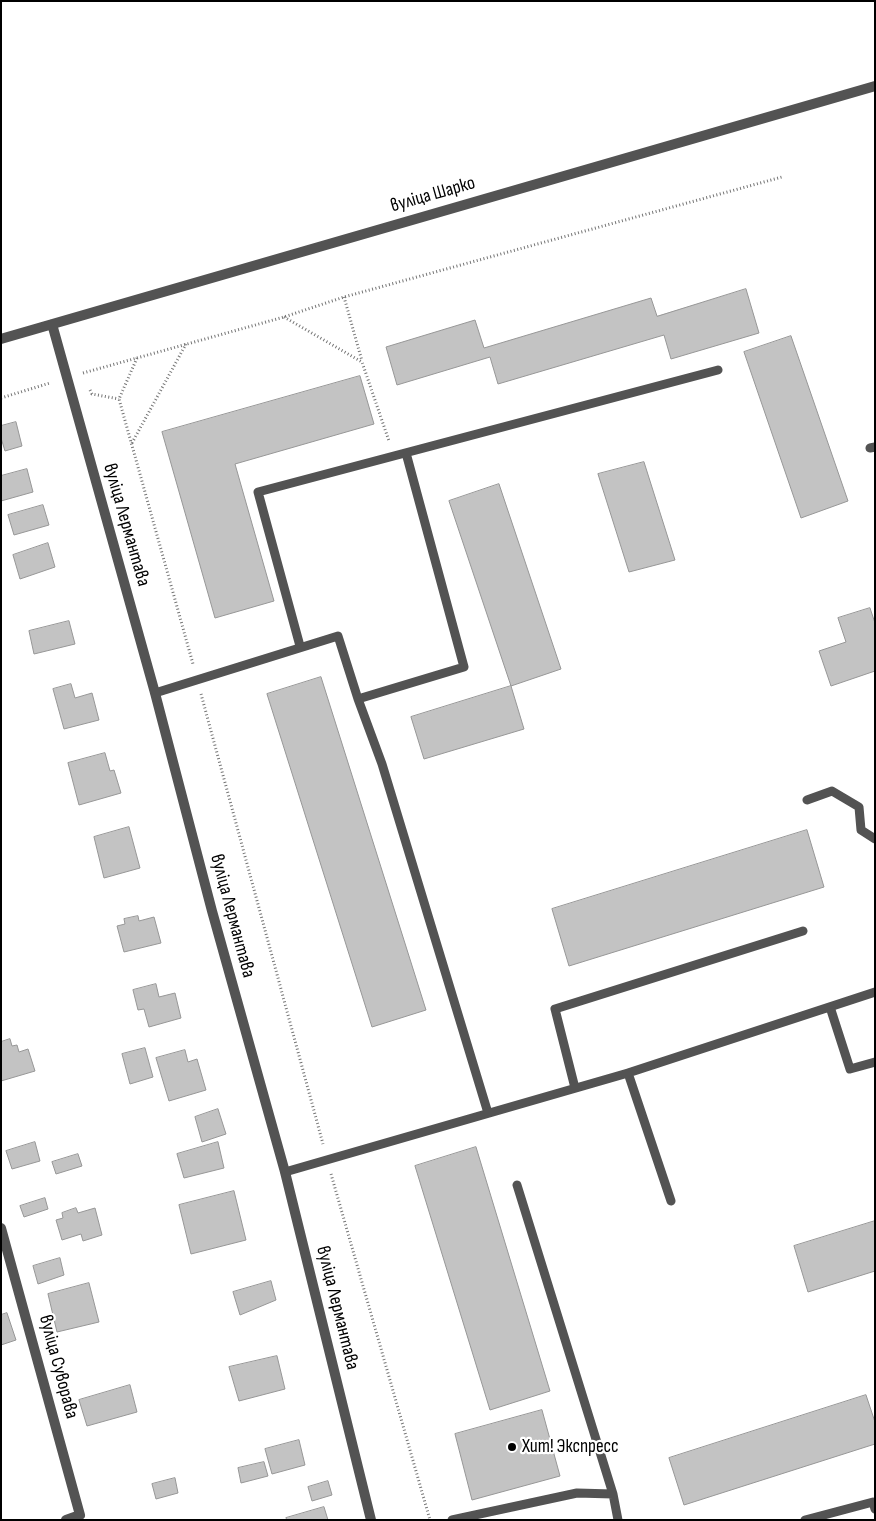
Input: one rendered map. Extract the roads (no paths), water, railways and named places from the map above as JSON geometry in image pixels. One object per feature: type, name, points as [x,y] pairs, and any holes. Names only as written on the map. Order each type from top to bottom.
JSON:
[{"type":"street","name":"вуліца Шарко","points":[[1,339],[875,86]]},
{"type":"street","name":"вуліца Лермантава","points":[[52,324],[155,693],[212,911],[285,1172],[371,1520]]},
{"type":"street","name":"вуліца Суворава","points":[[1,1228],[80,1515],[66,1520]]},
{"type":"lane","points":[[300,646],[258,492],[718,370]]},
{"type":"lane","points":[[358,699],[464,667],[406,453]]},
{"type":"lane","points":[[155,693],[300,646],[338,636],[358,699],[382,764],[488,1113]]},
{"type":"lane","points":[[807,800],[832,791],[859,807],[861,830],[875,839]]},
{"type":"lane","points":[[575,1088],[555,1009],[803,931]]},
{"type":"lane","points":[[285,1172],[628,1072],[875,992]]},
{"type":"lane","points":[[830,1007],[850,1069],[875,1062]]},
{"type":"lane","points":[[628,1072],[671,1200]]},
{"type":"lane","points":[[517,1185],[613,1494],[618,1520]]},
{"type":"lane","points":[[452,1520],[577,1493],[613,1494]]},
{"type":"lane","points":[[805,1520],[873,1502],[875,1510]]},
{"type":"place","name":"Хит! Экспресс","points":[[512,1447]]}]
